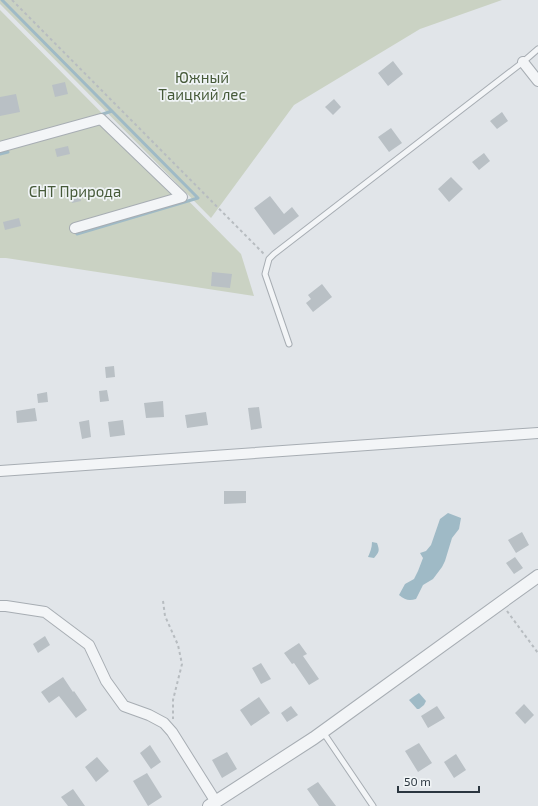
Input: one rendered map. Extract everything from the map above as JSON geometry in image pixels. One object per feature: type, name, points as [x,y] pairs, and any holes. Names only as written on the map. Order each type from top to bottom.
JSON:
[{"type":"street","points":[[523,62],[538,81]]},
{"type":"street","points":[[0,147],[101,119],[182,197],[75,228]]},
{"type":"street","points":[[0,471],[538,433]]},
{"type":"street","points":[[0,606],[45,612],[89,645],[106,681],[124,706],[149,715],[164,723],[172,732],[212,804],[323,732],[538,576]]},
{"type":"lane","points":[[289,344],[265,274],[269,259],[538,49]]},
{"type":"lane","points":[[323,732],[373,806]]},
{"type":"path","points":[[12,0],[269,259]]},
{"type":"path","points":[[163,601],[166,616],[178,645],[182,664],[174,700],[172,732]]},
{"type":"path","points":[[501,602],[538,653]]},
{"type":"green space","name":"Южный Таицкий лес","points":[[0,0],[502,0],[420,29],[294,105],[211,218],[0,4]]},
{"type":"green space","name":"СНТ Природа","points":[[0,10],[241,254],[254,296],[0,258]]},
{"type":"water","points":[[448,513],[461,518],[459,529],[452,538],[442,567],[433,579],[423,585],[416,599],[407,600],[403,598],[399,595],[405,584],[414,579],[418,571],[423,558],[420,553],[426,551],[431,545],[440,519]]},
{"type":"water","points":[[372,542],[377,543],[379,550],[374,558],[368,557]]},
{"type":"water","points":[[419,693],[426,701],[424,705],[417,709],[409,700]]},
{"type":"building","points":[[393,61],[403,74],[388,86],[378,73]]},
{"type":"building","points":[[65,82],[68,94],[55,97],[52,85]]},
{"type":"building","points":[[16,94],[20,112],[0,116],[0,97]]},
{"type":"building","points":[[334,99],[341,107],[333,115],[325,107]]},
{"type":"building","points":[[502,112],[508,121],[497,129],[490,121]]},
{"type":"building","points":[[391,128],[402,143],[389,152],[378,137]]},
{"type":"building","points":[[68,146],[70,154],[57,157],[55,149]]},
{"type":"building","points":[[484,153],[490,161],[479,170],[472,162]]},
{"type":"building","points":[[451,177],[463,189],[449,202],[438,189]]},
{"type":"building","points":[[78,188],[81,201],[72,203],[69,190]]},
{"type":"building","points":[[270,196],[284,214],[292,207],[299,216],[274,235],[254,208]]},
{"type":"building","points":[[19,218],[21,226],[5,230],[3,222]]},
{"type":"building","points":[[212,272],[232,274],[230,288],[211,286]]},
{"type":"building","points":[[322,284],[332,297],[313,312],[306,303],[311,299],[308,295]]},
{"type":"building","points":[[114,366],[115,377],[106,378],[105,367]]},
{"type":"building","points":[[107,390],[109,401],[100,402],[99,391]]},
{"type":"building","points":[[47,392],[48,402],[38,403],[37,394]]},
{"type":"building","points":[[163,401],[164,417],[146,418],[144,403]]},
{"type":"building","points":[[259,407],[262,428],[251,430],[248,408]]},
{"type":"building","points":[[35,408],[37,421],[17,423],[16,411]]},
{"type":"building","points":[[206,412],[208,425],[187,428],[185,415]]},
{"type":"building","points":[[89,420],[91,437],[82,439],[79,422]]},
{"type":"building","points":[[123,420],[125,435],[110,437],[108,422]]},
{"type":"building","points":[[224,491],[246,491],[246,503],[224,504]]},
{"type":"building","points":[[522,532],[529,545],[516,553],[508,540]]},
{"type":"building","points":[[515,557],[523,568],[514,574],[506,563]]},
{"type":"building","points":[[45,636],[50,645],[38,653],[33,644]]},
{"type":"building","points":[[299,643],[307,654],[303,656],[319,679],[309,685],[294,663],[292,664],[284,653]]},
{"type":"building","points":[[261,663],[271,679],[261,684],[252,668]]},
{"type":"building","points":[[63,677],[87,710],[76,718],[59,696],[49,703],[41,692]]},
{"type":"building","points":[[259,697],[270,713],[251,726],[240,710]]},
{"type":"building","points":[[524,704],[534,715],[525,724],[515,713]]},
{"type":"building","points":[[291,706],[298,715],[287,722],[281,713]]},
{"type":"building","points":[[437,706],[445,718],[428,728],[421,716]]},
{"type":"building","points":[[419,743],[432,763],[418,772],[405,751]]},
{"type":"building","points":[[150,745],[161,762],[151,769],[140,753]]},
{"type":"building","points":[[227,752],[237,769],[222,778],[212,760]]},
{"type":"building","points":[[456,754],[466,770],[454,778],[444,762]]},
{"type":"building","points":[[97,757],[109,771],[96,782],[85,767]]},
{"type":"building","points":[[147,773],[162,797],[148,806],[133,781]]},
{"type":"building","points":[[318,782],[336,806],[319,806],[307,789]]},
{"type":"building","points":[[73,789],[85,806],[68,806],[61,797]]},
{"type":"waterway","points":[[2,0],[198,198],[77,234]]},
{"type":"waterway","points":[[100,115],[112,111]]},
{"type":"waterway","points":[[0,154],[8,152]]}]
